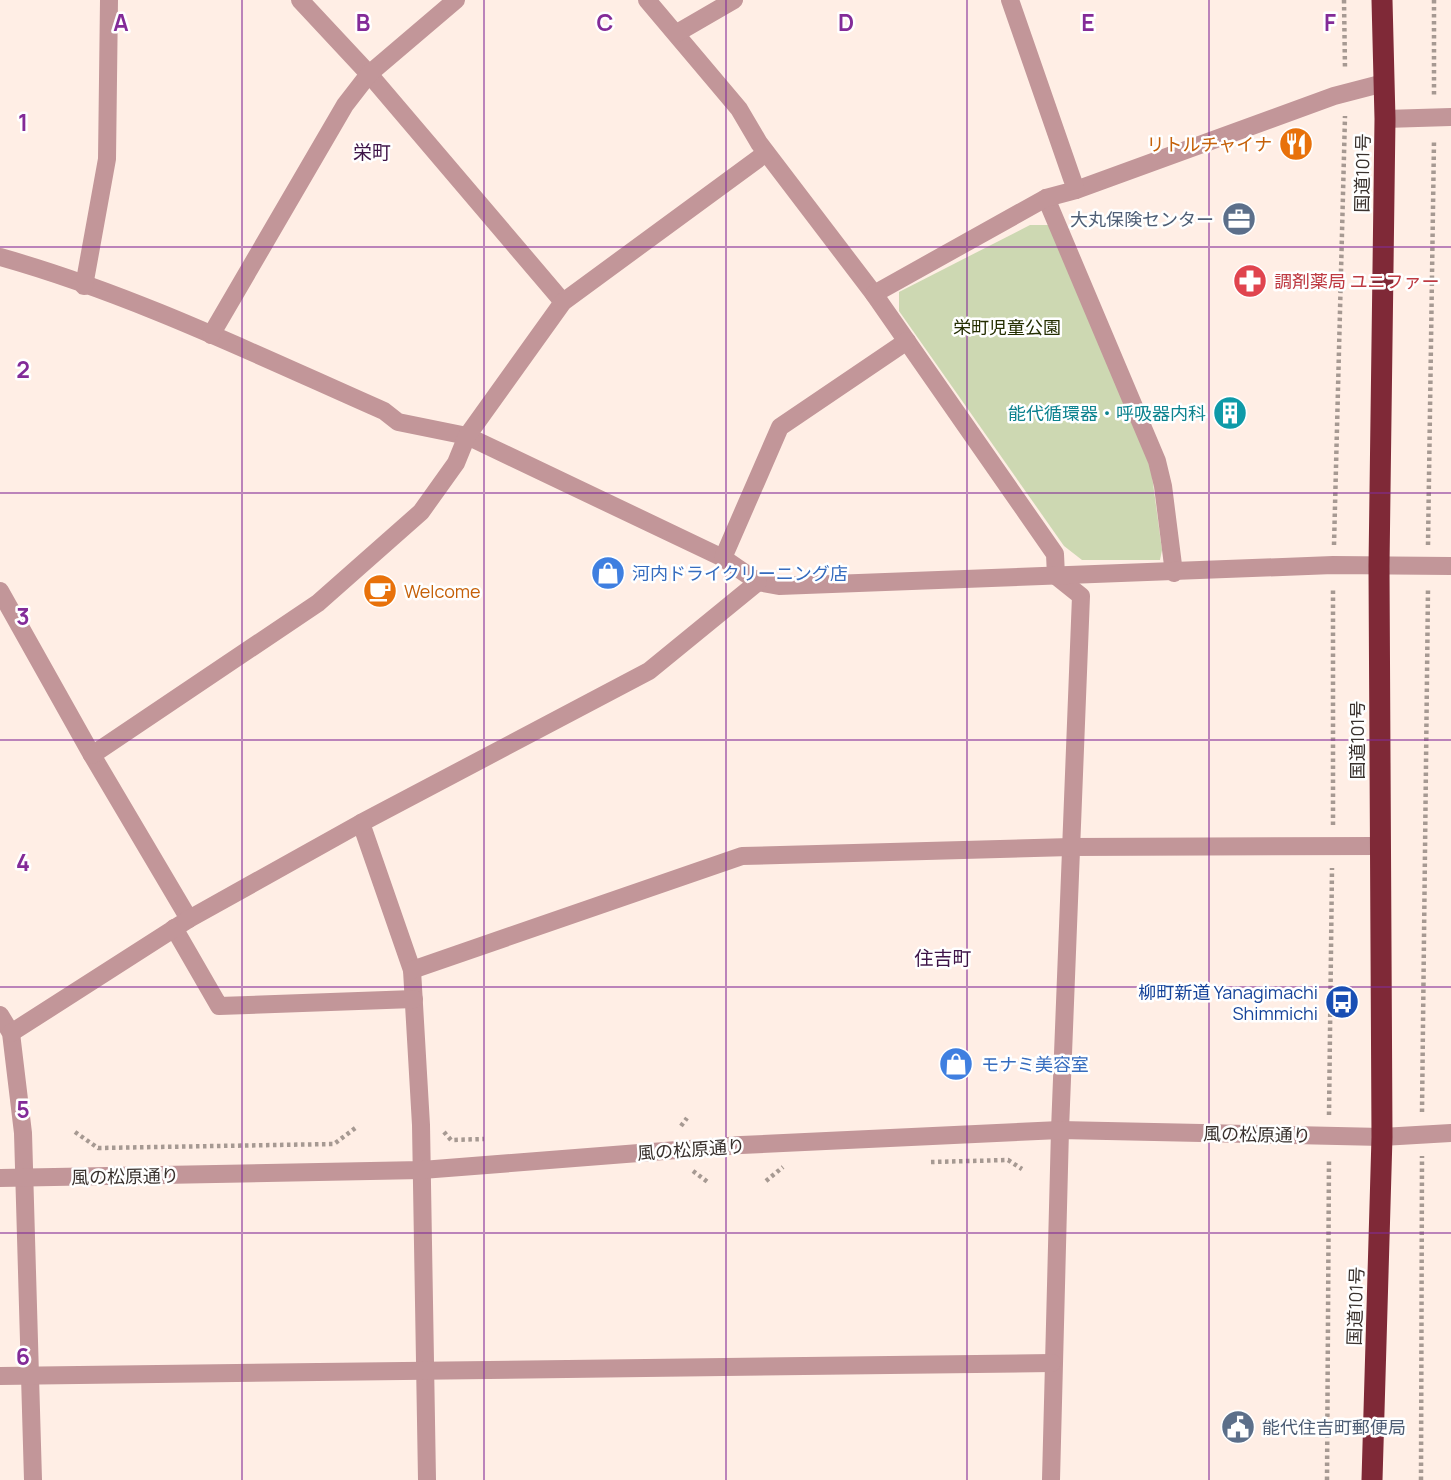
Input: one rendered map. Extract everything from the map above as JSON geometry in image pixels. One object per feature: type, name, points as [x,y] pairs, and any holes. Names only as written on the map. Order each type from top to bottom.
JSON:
[{"type":"highway","name":"国道101号","points":[[1373,1480],[1382,1137],[1379,566],[1385,119],[1382,0]]},
{"type":"street","points":[[84,286],[107,159],[109,0]]},
{"type":"street","points":[[300,0],[369,74],[563,302]]},
{"type":"street","points":[[211,335],[345,105],[369,74],[456,0]]},
{"type":"street","points":[[648,0],[739,109],[766,153],[874,294],[1055,554],[1056,576],[1081,596],[1052,1363],[1051,1480]]},
{"type":"street","points":[[677,33],[734,0]]},
{"type":"street","points":[[1010,0],[1076,190]]},
{"type":"street","points":[[874,294],[1046,198],[1076,190],[1345,93],[1384,83]]},
{"type":"street","points":[[1385,119],[1443,117]]},
{"type":"street","points":[[92,755],[318,604],[421,512],[456,463],[467,436],[563,302],[766,153]]},
{"type":"street","points":[[1046,198],[1157,461],[1163,486],[1174,573]]},
{"type":"street","points":[[0,257],[211,335],[384,411],[398,422],[467,436],[723,558],[758,582],[779,586],[1333,565],[1451,566]]},
{"type":"street","points":[[723,558],[780,427],[906,341]]},
{"type":"street","points":[[11,1033],[182,923],[361,822],[649,671],[758,582]]},
{"type":"street","points":[[0,591],[182,923],[219,1006],[414,999]]},
{"type":"street","points":[[361,822],[412,970],[422,1170],[427,1480]]},
{"type":"street","points":[[412,970],[742,856],[1071,847],[1380,846]]},
{"type":"street","points":[[0,1015],[11,1033],[23,1133],[22,1178],[33,1480]]},
{"type":"street","name":"風の松原通り","points":[[0,1178],[422,1170],[741,1145],[1060,1130],[1382,1137],[1451,1133]]},
{"type":"street","points":[[0,1376],[1052,1363]]},
{"type":"path","points":[[1327,1480],[1333,565],[1345,93],[1344,0]]},
{"type":"path","points":[[1421,1480],[1428,565],[1443,117],[1434,0]]},
{"type":"path","points":[[75,1132],[98,1148],[334,1144],[358,1126]]},
{"type":"path","points":[[929,1162],[1008,1160],[1022,1169]]},
{"type":"path","points":[[766,1181],[783,1167],[797,1166]]},
{"type":"green space","name":"栄町児童公園","points":[[1030,225],[1050,225],[1150,461],[1162,550],[1160,560],[1082,560],[1064,546],[899,311],[899,292]]},
{"type":"place","name":"リトルチャイナ","points":[[1296,144]]},
{"type":"place","name":"大丸保険センター","points":[[1239,219]]},
{"type":"place","name":"調剤薬局 ユニファー","points":[[1250,281]]},
{"type":"place","name":"能代循環器・呼吸器内科","points":[[1230,413]]},
{"type":"place","name":"河内ドライクリーニング店","points":[[608,573]]},
{"type":"place","name":"Welcome","points":[[380,591]]},
{"type":"place","name":"柳町新道 Yanagimachi Shimmichi","points":[[1342,1002]]},
{"type":"place","name":"モナミ美容室","points":[[956,1064]]},
{"type":"place","name":"能代住吉町郵便局","points":[[1238,1427]]},
{"type":"district","name":"栄町","points":[[372,152]]},
{"type":"district","name":"住吉町","points":[[943,958]]}]
